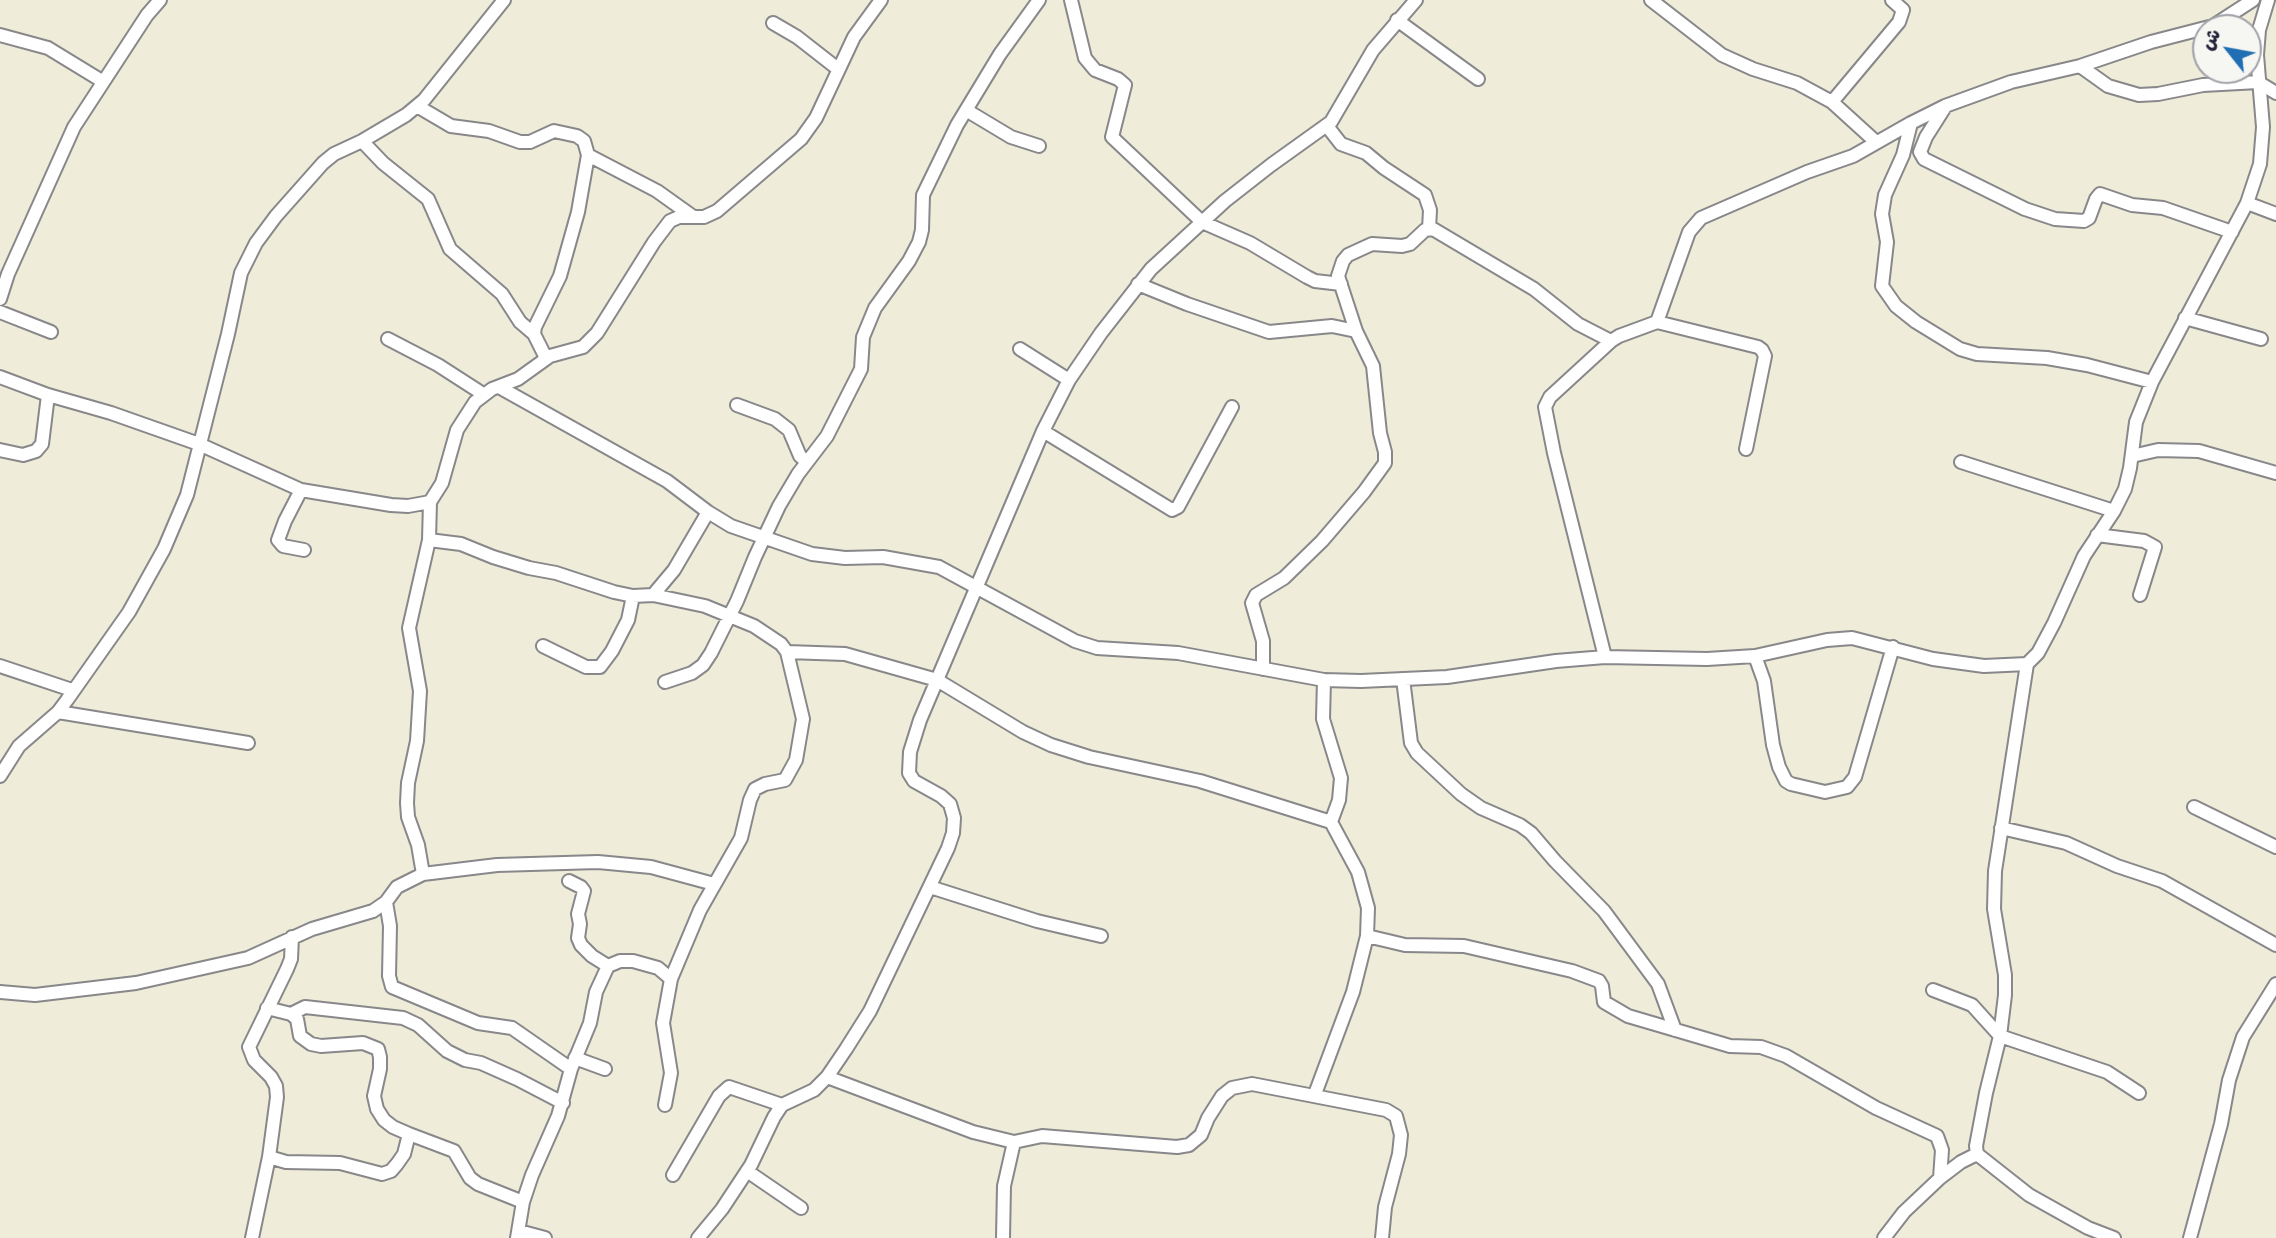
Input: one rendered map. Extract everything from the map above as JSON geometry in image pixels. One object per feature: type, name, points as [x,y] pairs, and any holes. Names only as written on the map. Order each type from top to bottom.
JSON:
[{"type":"street","points":[[0,299],[8,274],[61,155],[102,81],[160,0]]},
{"type":"street","points":[[0,776],[4,760],[58,712],[130,612],[164,549],[187,495],[241,273],[248,256],[276,216],[323,163],[334,154],[406,115],[424,100],[504,0]]},
{"type":"street","points":[[423,874],[418,845],[408,817],[408,783],[417,741],[420,691],[409,628],[429,540],[430,502],[442,483],[457,430],[470,408],[483,394],[518,379],[546,358],[560,352],[575,351],[591,341],[670,221],[679,217],[704,217],[717,211],[801,139],[816,118],[854,37],[881,0]]},
{"type":"street","points":[[665,682],[681,678],[703,665],[729,616],[764,537],[798,474],[827,436],[862,369],[863,337],[875,308],[909,261],[919,242],[923,195],[966,110],[1000,54],[1039,0]]},
{"type":"street","points":[[1071,0],[1085,58],[1095,70],[1118,79],[1125,85],[1112,137],[1202,222],[1250,243],[1315,281],[1341,284]]},
{"type":"street","points":[[698,1238],[722,1209],[747,1171],[782,1105],[814,1090],[827,1077],[870,1011],[951,840],[954,818],[950,804],[914,781],[909,773],[908,763],[920,720],[1043,431],[1069,380],[1138,284],[1202,222],[1271,165],[1327,127],[1373,50],[1416,0]]},
{"type":"street","points":[[1651,0],[1722,55],[1753,69],[1797,83],[1832,102],[1876,142]]},
{"type":"street","points":[[1832,102],[1899,22],[1903,10],[1892,0]]},
{"type":"street","points":[[1657,321],[1689,232],[1701,218],[1807,172],[1853,156],[1945,106],[2011,82],[2080,66],[2151,42],[2213,26],[2253,0]]},
{"type":"street","points":[[2262,20],[2268,0]]},
{"type":"street","points":[[1397,20],[1478,79]]},
{"type":"street","points":[[773,23],[838,69]]},
{"type":"street","points":[[0,35],[48,48],[102,81]]},
{"type":"street","points":[[2080,66],[2108,86],[2139,95],[2221,84]]},
{"type":"street","points":[[2114,1238],[2088,1228],[2029,1195],[1977,1154],[1976,1146],[1986,1093],[2000,1036],[2006,975],[1994,909],[1995,871],[2027,664],[2038,653],[2084,556],[2114,512],[2125,489],[2136,422],[2152,382],[2247,203],[2260,164],[2263,144],[2262,102],[2258,84]]},
{"type":"street","points":[[417,106],[451,126],[489,131],[520,142],[530,142],[554,131],[564,132],[583,141],[588,155],[579,212],[559,276],[537,321],[534,334]]},
{"type":"street","points":[[1945,106],[1920,152],[1924,159],[2025,209],[2055,219],[2084,221],[2100,194],[2132,205],[2163,208],[2232,233]]},
{"type":"street","points":[[966,110],[1011,137],[1039,146]]},
{"type":"street","points":[[1911,123],[1903,155],[1885,195],[1882,214],[1887,242],[1882,286],[1896,306],[1916,322],[1960,349],[1977,354],[2024,355],[2074,363],[2152,382]]},
{"type":"street","points":[[1327,127],[1341,144],[1366,153],[1425,195],[1430,210],[1429,229]]},
{"type":"street","points":[[362,141],[383,163],[428,199],[450,249],[508,301],[520,322],[534,334],[546,358]]},
{"type":"street","points":[[588,155],[657,191],[692,216]]},
{"type":"street","points":[[2247,203],[2276,214]]},
{"type":"street","points":[[1264,669],[1262,640],[1252,603],[1256,595],[1284,578],[1322,541],[1385,463],[1373,366],[1356,331],[1338,276],[1348,255],[1372,244],[1410,244],[1429,229],[1437,230],[1534,289],[1578,324],[1611,341]]},
{"type":"street","points":[[1138,284],[1269,332],[1332,326],[1356,331]]},
{"type":"street","points":[[0,312],[51,332]]},
{"type":"street","points":[[2186,318],[2261,338]]},
{"type":"street","points":[[1605,657],[1554,453],[1545,407],[1550,397],[1611,341],[1657,321],[1758,347],[1765,356],[1746,449]]},
{"type":"street","points":[[388,339],[438,365],[483,394]]},
{"type":"street","points":[[1020,349],[1069,380]]},
{"type":"street","points":[[0,377],[199,444],[302,490],[391,505],[408,506],[430,502]]},
{"type":"street","points":[[499,387],[667,481],[731,526],[812,554],[845,558],[883,557],[939,567],[1075,642],[1097,648],[1178,653],[1324,680],[1482,674],[1556,661],[1605,657],[1707,659],[1755,656],[1852,638],[1933,659],[1984,666],[2027,664]]},
{"type":"street","points":[[0,450],[23,455],[36,451],[42,444],[48,395]]},
{"type":"street","points":[[737,405],[775,419],[789,430],[800,456],[807,462]]},
{"type":"street","points":[[1043,431],[1172,510],[1178,507],[1232,407]]},
{"type":"street","points":[[2132,456],[2158,450],[2199,452],[2276,472]]},
{"type":"street","points":[[1961,462],[2114,512]]},
{"type":"street","points":[[302,490],[278,540],[284,546],[304,550]]},
{"type":"street","points":[[653,595],[674,570],[708,512]]},
{"type":"street","points":[[2097,535],[2144,541],[2155,547],[2140,595]]},
{"type":"street","points":[[429,540],[461,544],[505,561],[556,573],[606,590],[633,596],[653,595],[705,606],[769,635],[788,652],[803,719],[796,760],[785,780],[755,789],[741,838],[700,910],[671,979],[663,1023],[671,1073],[665,1105]]},
{"type":"street","points":[[543,646],[586,667],[600,667],[612,651],[628,620],[633,596]]},
{"type":"street","points":[[1755,656],[1764,681],[1773,745],[1779,767],[1791,784],[1825,792],[1847,787],[1855,778],[1893,648]]},
{"type":"street","points":[[788,652],[845,654],[937,680],[1051,746],[1200,781],[1331,822],[1358,872],[1368,908],[1367,936],[1353,992],[1315,1094]]},
{"type":"street","points":[[0,666],[72,690]]},
{"type":"street","points":[[1403,679],[1411,743],[1418,753],[1461,794],[1481,808],[1526,829],[1604,911],[1658,984],[1675,1030]]},
{"type":"street","points":[[1324,680],[1323,719],[1341,778],[1341,789],[1331,822]]},
{"type":"street","points":[[58,712],[248,743]]},
{"type":"street","points":[[2193,807],[2276,847]]},
{"type":"street","points":[[2001,828],[2066,843],[2124,869],[2162,881],[2276,945]]},
{"type":"street","points":[[0,992],[35,995],[136,983],[248,958],[292,937],[373,911],[386,902],[397,887],[423,874],[497,865],[598,862],[651,867],[714,884]]},
{"type":"street","points":[[569,881],[584,891],[578,914],[578,938],[581,945],[608,966]]},
{"type":"street","points":[[930,887],[1037,921],[1101,936]]},
{"type":"street","points":[[386,902],[390,926],[389,976],[392,987],[478,1023],[512,1028],[573,1063],[606,1069]]},
{"type":"street","points":[[1367,936],[1405,945],[1464,946],[1572,971],[1599,981],[1603,1000],[1628,1016],[1730,1046],[1761,1046],[1786,1056],[1876,1108],[1937,1136],[1942,1150],[1940,1178]]},
{"type":"street","points":[[252,1238],[269,1157],[277,1097],[276,1086],[271,1077],[254,1060],[249,1047],[291,960],[292,937]]},
{"type":"street","points":[[545,1238],[518,1234],[523,1202],[538,1157],[563,1103],[573,1063],[585,1038],[596,992],[608,966],[620,961],[634,961],[658,968],[671,979]]},
{"type":"street","points":[[2190,1238],[2221,1124],[2228,1080],[2243,1037],[2276,985]]},
{"type":"street","points":[[1933,990],[1972,1005],[2000,1036],[2107,1072],[2139,1093]]},
{"type":"street","points":[[267,1007],[291,1014],[299,1024],[300,1036],[311,1044],[321,1046],[363,1043],[377,1049],[380,1056],[374,1096],[377,1109],[393,1127],[454,1151],[470,1178],[478,1184],[523,1202]]},
{"type":"street","points":[[291,1014],[305,1007],[403,1018],[418,1025],[447,1051],[465,1060],[481,1063],[563,1103]]},
{"type":"street","points":[[827,1077],[973,1132],[1014,1142],[1042,1136],[1177,1147],[1196,1142],[1222,1096],[1232,1088],[1252,1084],[1315,1094],[1385,1110],[1396,1116],[1401,1135],[1385,1208],[1382,1238]]},
{"type":"street","points":[[673,1175],[719,1096],[729,1087],[782,1105]]},
{"type":"street","points":[[269,1157],[286,1162],[340,1163],[382,1174],[391,1171],[397,1164],[404,1154],[410,1135]]},
{"type":"street","points":[[1003,1238],[1004,1185],[1014,1142]]},
{"type":"street","points":[[1884,1238],[1904,1212],[1940,1178],[1977,1154]]},
{"type":"street","points":[[747,1171],[801,1208]]}]
